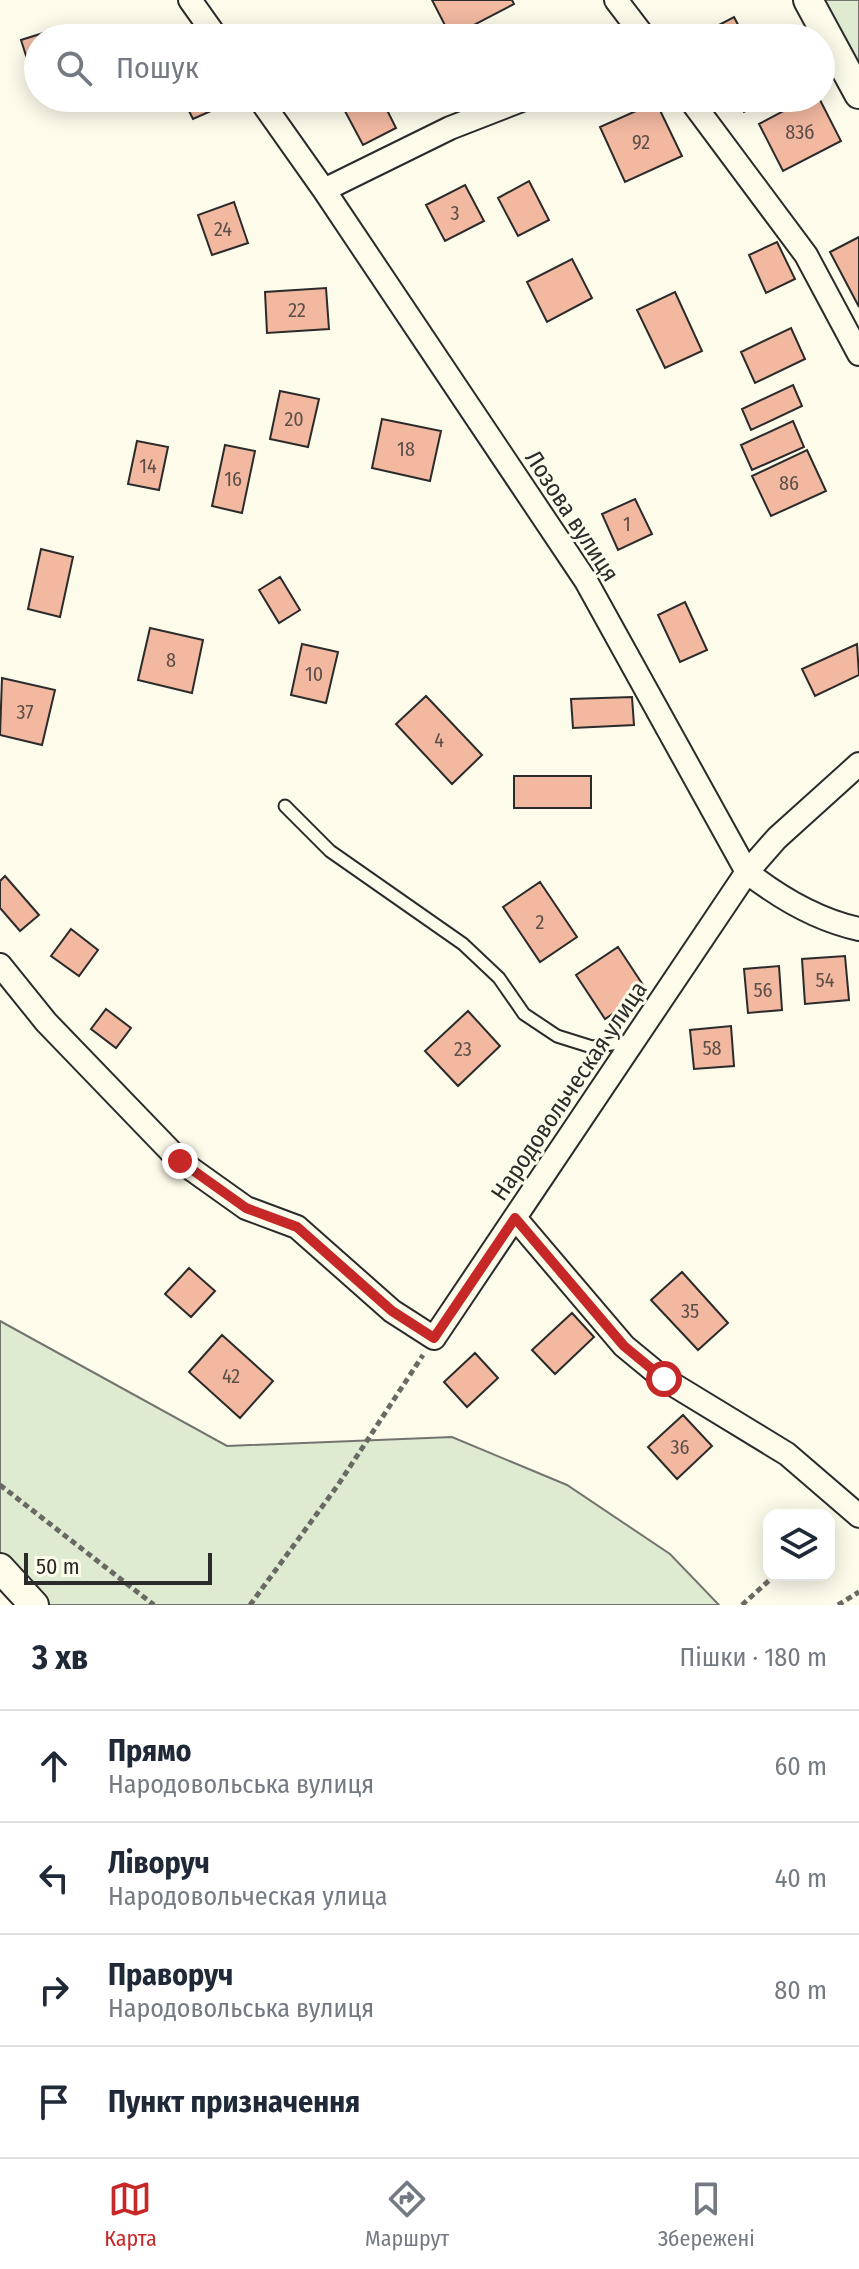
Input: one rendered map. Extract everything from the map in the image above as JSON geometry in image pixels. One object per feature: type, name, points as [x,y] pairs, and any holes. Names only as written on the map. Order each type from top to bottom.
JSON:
[{"type":"street","points":[[190,0],[207,24]]},
{"type":"street","points":[[616,0],[634,24]]},
{"type":"street","points":[[808,0],[821,24]]},
{"type":"street","points":[[835,50],[859,94]]},
{"type":"street","name":"Лозова вулиця","points":[[269,112],[586,581],[747,872],[774,893],[806,910],[859,929]]},
{"type":"street","points":[[324,190],[450,128],[491,112]]},
{"type":"street","points":[[699,112],[806,255],[859,354]]},
{"type":"street","name":"Народовольческая улица","points":[[434,1338],[747,872],[777,838],[859,764]]},
{"type":"street","points":[[0,965],[46,1022],[180,1161],[246,1208],[297,1227],[392,1311],[434,1338]]},
{"type":"street","points":[[515,1218],[624,1346],[664,1379],[787,1454],[859,1516]]},
{"type":"street","points":[[0,1568],[34,1605]]},
{"type":"lane","points":[[285,806],[330,851],[463,944],[499,978],[524,1014],[557,1036],[592,1047],[635,1040]]},
{"type":"path","points":[[250,1605],[338,1485],[434,1338]]},
{"type":"path","points":[[0,1485],[154,1605]]},
{"type":"path","points":[[742,1605],[768,1581]]},
{"type":"path","points":[[838,1605],[859,1592]]},
{"type":"green space","points":[[808,0],[859,0],[859,94],[835,50],[835,24],[821,24]]},
{"type":"green space","points":[[0,1321],[227,1446],[452,1437],[567,1485],[670,1554],[719,1605],[47,1605],[0,1555]]},
{"type":"building","points":[[432,0],[512,0],[514,4],[476,24],[444,24]]},
{"type":"building","points":[[734,17],[738,24],[721,24]]},
{"type":"building","points":[[190,112],[209,112],[193,119]]},
{"type":"building","points":[[345,112],[388,112],[396,128],[363,145]]},
{"type":"building","points":[[634,112],[661,112],[682,156],[625,182],[600,127]]},
{"type":"building","points":[[782,112],[826,112],[841,141],[783,171],[759,124]]},
{"type":"building","points":[[529,181],[549,220],[518,236],[498,198]]},
{"type":"building","points":[[465,185],[484,221],[445,241],[426,205]]},
{"type":"building","points":[[234,202],[248,243],[212,255],[198,215]]},
{"type":"building","points":[[859,237],[859,307],[830,252]]},
{"type":"building","points":[[777,242],[795,279],[766,293],[749,255]]},
{"type":"building","points":[[572,259],[592,298],[547,322],[527,282]]},
{"type":"building","points":[[326,288],[329,329],[267,333],[265,292]]},
{"type":"building","points":[[675,292],[702,351],[665,368],[637,310]]},
{"type":"building","points":[[791,328],[805,359],[755,383],[741,352]]},
{"type":"building","points":[[793,385],[802,406],[751,430],[742,409]]},
{"type":"building","points":[[280,391],[319,399],[308,447],[270,439]]},
{"type":"building","points":[[382,419],[441,431],[430,481],[372,468]]},
{"type":"building","points":[[793,421],[804,447],[752,470],[741,445]]},
{"type":"building","points":[[137,441],[168,447],[159,490],[128,484]]},
{"type":"building","points":[[225,445],[255,451],[242,513],[212,506]]},
{"type":"building","points":[[807,450],[826,491],[771,516],[752,476]]},
{"type":"building","points":[[635,499],[652,534],[618,550],[602,514]]},
{"type":"building","points":[[41,549],[73,557],[60,617],[28,609]]},
{"type":"building","points":[[280,577],[300,610],[279,623],[259,590]]},
{"type":"building","points":[[685,602],[707,650],[680,662],[658,615]]},
{"type":"building","points":[[150,628],[203,640],[192,693],[138,680]]},
{"type":"building","points":[[302,644],[338,652],[326,703],[291,695]]},
{"type":"building","points":[[857,644],[859,675],[815,696],[802,669]]},
{"type":"building","points":[[2,678],[55,690],[42,745],[0,735]]},
{"type":"building","points":[[426,696],[482,755],[452,784],[396,724]]},
{"type":"building","points":[[632,697],[634,725],[573,728],[571,699]]},
{"type":"building","points":[[514,776],[591,776],[591,808],[514,808]]},
{"type":"building","points":[[5,876],[39,915],[20,931],[0,908],[0,881]]},
{"type":"building","points":[[540,882],[577,937],[540,962],[503,907]]},
{"type":"building","points":[[71,929],[98,950],[79,976],[51,956]]},
{"type":"building","points":[[618,947],[647,991],[605,1019],[576,975]]},
{"type":"building","points":[[845,956],[849,1000],[805,1004],[802,959]]},
{"type":"building","points":[[779,966],[782,1010],[748,1013],[744,969]]},
{"type":"building","points":[[106,1009],[131,1028],[116,1048],[91,1029]]},
{"type":"building","points":[[468,1011],[500,1046],[458,1086],[425,1051]]},
{"type":"building","points":[[731,1026],[734,1066],[694,1069],[690,1030]]},
{"type":"building","points":[[189,1268],[215,1291],[191,1317],[165,1294]]},
{"type":"building","points":[[682,1272],[728,1323],[698,1350],[651,1300]]},
{"type":"building","points":[[572,1313],[594,1337],[555,1374],[532,1350]]},
{"type":"building","points":[[222,1335],[273,1381],[240,1418],[189,1372]]},
{"type":"building","points":[[475,1353],[498,1378],[467,1407],[444,1382]]},
{"type":"building","points":[[683,1415],[712,1446],[677,1479],[648,1447]]},
{"type":"route","points":[[180,1161],[246,1208],[297,1227],[392,1311],[434,1338],[515,1218],[624,1346],[664,1379]]}]
